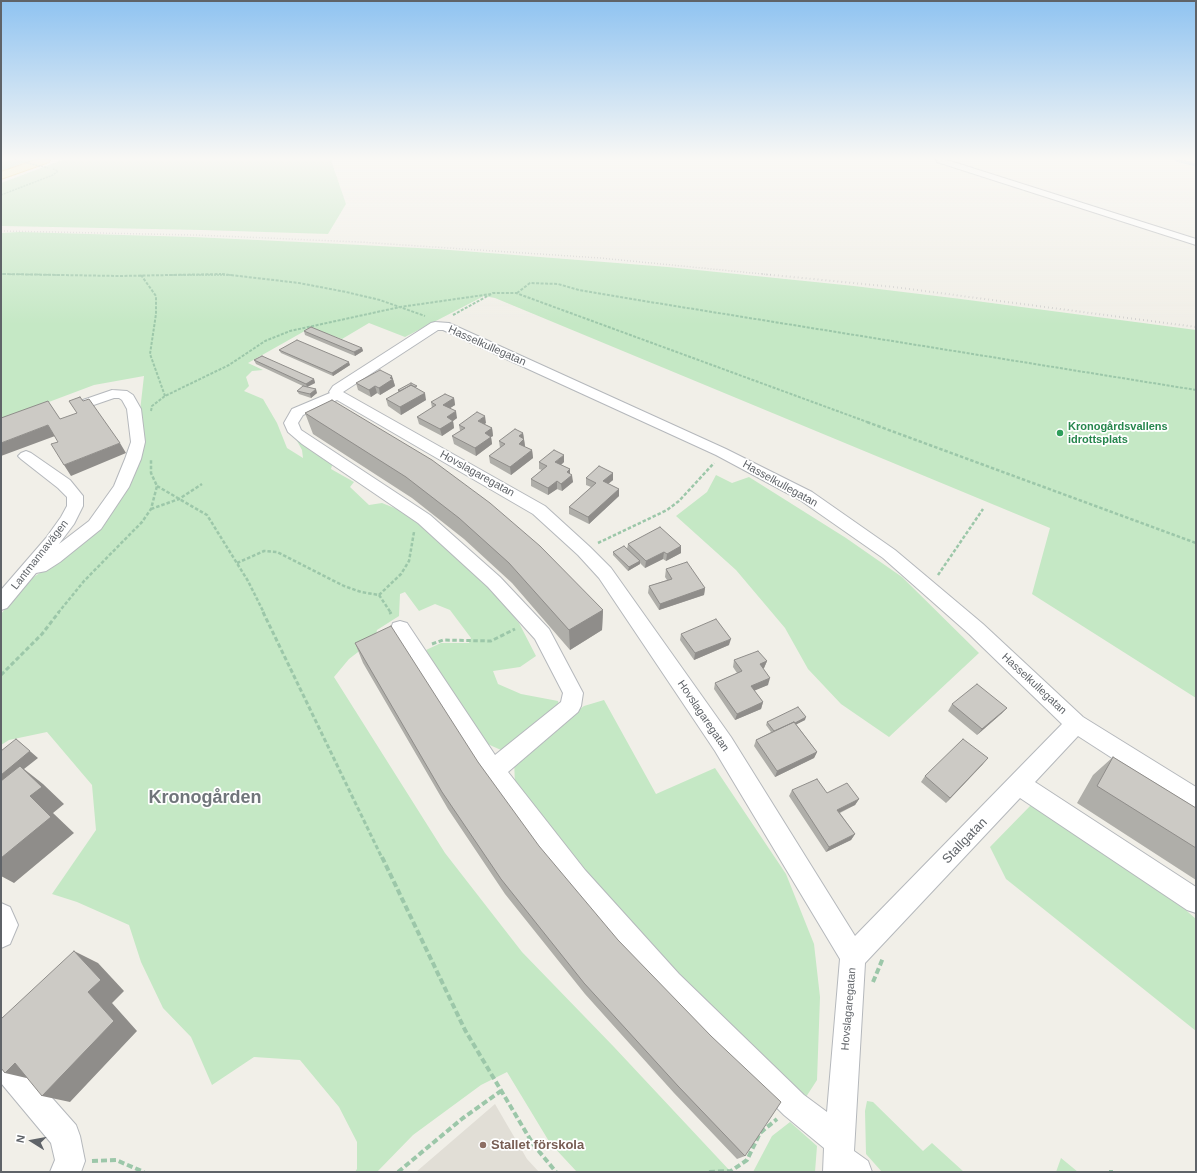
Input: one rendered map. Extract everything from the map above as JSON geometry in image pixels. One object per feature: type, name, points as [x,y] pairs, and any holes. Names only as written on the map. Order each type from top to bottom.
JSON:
[{"type":"street","points":[[1111,215],[1196,242]]},
{"type":"street","name":"Hasselkullegatan","points":[[493,770],[570,706],[573,693],[542,634],[494,582],[424,519],[307,442],[295,432],[291,423],[296,412],[337,394],[338,389],[439,324],[721,452],[806,496],[889,554],[976,629],[1076,724],[1196,799]]},
{"type":"street","points":[[32,567],[40,566],[54,558],[96,525],[121,487],[133,459],[138,442],[134,408],[128,398],[122,394],[112,394],[85,404]]},
{"type":"street","name":"Hovslagaregatan","points":[[337,394],[539,510],[584,551],[605,573],[723,744],[853,957],[848,995],[844,1161]]},
{"type":"street","name":"Lantmannavägen","points":[[1,603],[32,567],[68,520],[75,506],[75,496],[56,477],[26,456]]},
{"type":"street","points":[[400,628],[493,770],[581,885],[670,983],[794,1105],[844,1161]]},
{"type":"street","name":"Stallgatan","points":[[853,957],[1076,724]]},
{"type":"street","points":[[1019,784],[1196,901]]},
{"type":"street","points":[[1,916],[4,925],[1,935]]},
{"type":"street","points":[[1,1059],[65,1136],[67,1167]]},
{"type":"path","points":[[1,274],[222,274],[269,279],[346,292],[380,300],[439,324],[493,293]]},
{"type":"path","points":[[141,275],[156,296],[156,314],[150,354],[165,396]]},
{"type":"path","points":[[516,294],[530,283],[558,284],[579,290],[644,302],[1196,390]]},
{"type":"path","points":[[150,412],[152,406],[165,396],[229,365],[255,347],[276,336],[310,326],[400,307],[508,292],[1196,543]]},
{"type":"path","points":[[584,551],[667,510],[678,501],[713,465],[721,452]]},
{"type":"path","points":[[151,458],[151,473],[157,486],[207,515],[252,588],[465,1030],[533,1144],[556,1172]]},
{"type":"path","points":[[151,509],[179,499],[202,484]]},
{"type":"path","points":[[1,675],[42,634],[84,581],[137,527],[151,509],[157,486]]},
{"type":"path","points":[[929,589],[983,509]]},
{"type":"path","points":[[379,595],[401,574],[409,561],[415,529],[424,519]]},
{"type":"path","points":[[237,563],[264,551],[277,552],[344,586],[361,592],[379,595],[400,628]]},
{"type":"path","points":[[415,652],[443,640],[491,641],[530,622]]},
{"type":"path","points":[[872,985],[887,951]]},
{"type":"path","points":[[398,1172],[463,1118],[501,1091]]},
{"type":"path","points":[[709,1172],[731,1171],[747,1160],[760,1133],[794,1105]]},
{"type":"path","points":[[67,1167],[116,1160],[144,1172]]},
{"type":"shaded area","name":"Stallet förskola","points":[[495,1104],[527,1159],[539,1172],[416,1172]]},
{"type":"green space","points":[[1,215],[340,215],[328,234],[1,226]]},
{"type":"green space","points":[[20,232],[193,237],[437,249],[668,267],[854,286],[1196,330],[1196,698],[1032,594],[1050,528],[495,298],[484,296],[405,337],[369,323],[342,339],[310,328],[248,363],[263,370],[252,371],[246,377],[249,386],[244,391],[263,399],[277,423],[287,448],[303,458],[302,450],[296,439],[333,462],[331,469],[354,482],[350,487],[369,505],[382,503],[407,513],[436,534],[495,593],[519,623],[536,656],[520,667],[493,671],[498,684],[521,694],[558,701],[559,706],[557,710],[501,750],[483,742],[441,681],[426,650],[441,643],[469,643],[471,638],[450,610],[435,604],[419,611],[405,592],[400,594],[399,616],[377,630],[375,639],[349,659],[334,677],[445,853],[522,952],[614,1047],[731,1172],[577,1172],[550,1143],[507,1072],[481,1085],[413,1135],[377,1172],[355,1172],[357,1169],[357,1142],[339,1107],[300,1060],[254,1057],[212,1085],[191,1037],[163,1008],[141,962],[129,925],[77,902],[52,894],[96,830],[92,785],[47,732],[9,740],[1,745],[1,614],[26,582],[49,567],[131,478],[144,449],[145,437],[140,411],[144,376],[94,385],[1,420],[1,233]]},
{"type":"green space","points":[[716,475],[732,483],[749,477],[846,538],[902,577],[979,653],[889,737],[841,704],[808,669],[785,628],[736,570],[676,516],[707,492]]},
{"type":"green space","points":[[604,700],[656,794],[715,768],[786,874],[814,944],[820,997],[817,1080],[806,1097],[796,1096],[619,914],[515,786],[514,758],[584,706]]},
{"type":"green space","points":[[1031,805],[1140,870],[1196,919],[1196,1031],[1006,879],[990,847]]},
{"type":"green space","points":[[867,1101],[873,1102],[923,1151],[932,1143],[964,1172],[882,1172],[866,1154],[865,1111]]},
{"type":"green space","points":[[790,1122],[817,1146],[815,1172],[753,1172],[772,1136]]},
{"type":"green space","points":[[1061,1158],[1078,1172],[1056,1172]]},
{"type":"building","points":[[311,327],[362,348],[354,352],[304,331]]},
{"type":"building","points":[[297,340],[349,362],[332,373],[279,350]]},
{"type":"building","points":[[262,356],[314,379],[306,384],[254,360]]},
{"type":"building","points":[[380,370],[392,376],[390,378],[393,379],[379,388],[375,386],[369,390],[356,383]]},
{"type":"building","points":[[411,383],[417,386],[415,387],[411,385],[400,391],[398,390]]},
{"type":"building","points":[[411,385],[425,393],[400,407],[386,399]]},
{"type":"building","points":[[303,386],[316,389],[310,394],[297,391]]},
{"type":"building","points":[[445,394],[454,398],[443,405],[456,411],[447,417],[453,421],[440,429],[417,417],[436,405],[431,402]]},
{"type":"building","points":[[80,397],[83,401],[89,399],[120,443],[64,465],[51,444],[58,442],[48,425],[1,443],[1,418],[48,401],[60,419],[77,413],[69,401]]},
{"type":"building","points":[[332,400],[432,460],[490,503],[540,546],[603,610],[569,630],[509,563],[459,518],[406,477],[305,413]]},
{"type":"building","points":[[477,412],[485,416],[478,421],[492,428],[485,433],[491,437],[475,448],[452,436],[465,428],[459,425]]},
{"type":"building","points":[[515,429],[523,433],[519,436],[524,439],[519,444],[532,450],[510,467],[489,456],[505,444],[499,441]]},
{"type":"building","points":[[554,450],[564,455],[555,462],[570,469],[567,472],[572,475],[561,484],[557,481],[548,488],[531,479],[547,466],[539,462]]},
{"type":"building","points":[[599,466],[613,473],[603,481],[619,489],[588,517],[569,507],[596,483],[586,478]]},
{"type":"building","points":[[660,527],[681,546],[667,554],[664,552],[646,561],[628,544]]},
{"type":"building","points":[[624,546],[640,561],[629,567],[613,552]]},
{"type":"building","points":[[687,562],[705,588],[660,604],[649,586],[672,579],[666,569]]},
{"type":"building","points":[[716,619],[731,639],[695,653],[681,634]]},
{"type":"building","points":[[391,626],[478,762],[539,846],[618,940],[711,1036],[781,1102],[745,1156],[678,1086],[584,983],[501,879],[442,792],[355,643]]},
{"type":"building","points":[[758,651],[767,661],[760,664],[770,678],[751,686],[763,702],[737,714],[715,683],[742,671],[734,660]]},
{"type":"building","points":[[977,684],[1007,708],[982,729],[952,704]]},
{"type":"building","points":[[798,707],[806,717],[795,723],[794,722],[774,731],[767,722]]},
{"type":"building","points":[[794,722],[817,752],[777,771],[756,740]]},
{"type":"building","points":[[16,739],[30,751],[1,775],[1,751]]},
{"type":"building","points":[[963,739],[988,758],[950,798],[925,776]]},
{"type":"building","points":[[1113,757],[1196,808],[1196,848],[1097,786]]},
{"type":"building","points":[[20,766],[42,787],[30,796],[51,817],[1,858],[1,781]]},
{"type":"building","points":[[817,779],[827,793],[847,783],[859,799],[837,810],[855,834],[829,847],[792,790]]},
{"type":"building","points":[[74,951],[101,980],[88,992],[114,1021],[42,1096],[15,1063],[5,1073],[1,1068],[1,1019]]},
{"type":"railway","points":[[1,231],[196,235],[359,242],[600,258],[773,275]]},
{"type":"railway","points":[[762,274],[894,287],[1196,327]]},
{"type":"place","name":"Kronogårdsvallens idrottsplats","points":[[1060,433]]},
{"type":"place","name":"Stallet förskola","points":[[483,1145]]},
{"type":"district","name":"Kronogården","points":[[205,798]]}]
